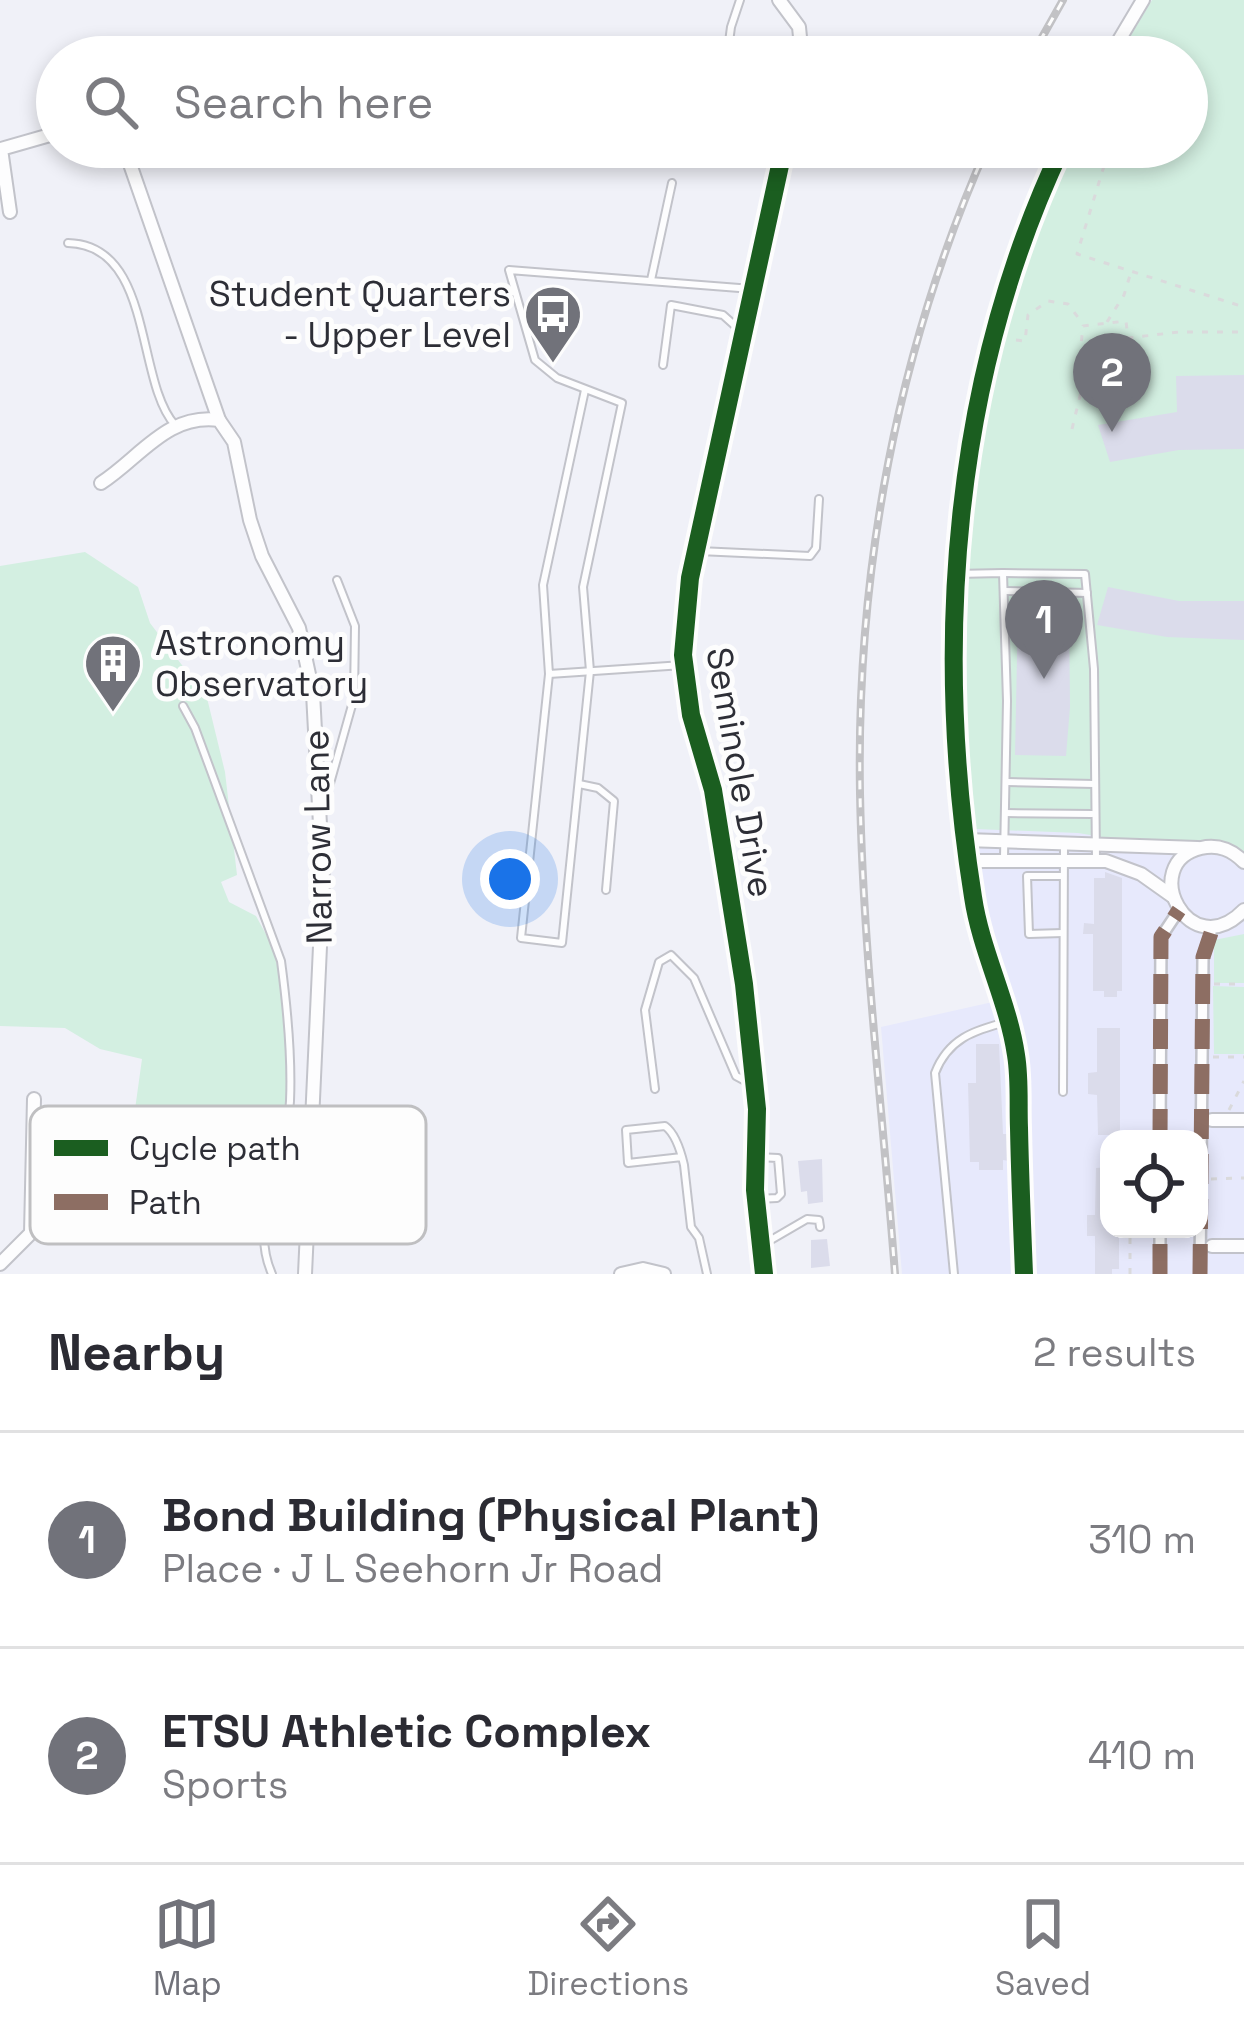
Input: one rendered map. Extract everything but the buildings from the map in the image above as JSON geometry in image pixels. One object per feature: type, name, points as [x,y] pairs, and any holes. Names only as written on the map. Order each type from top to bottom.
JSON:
[{"type":"street","points":[[779,0],[799,27],[800,36]]},
{"type":"street","points":[[1122,36],[1143,0]]},
{"type":"street","points":[[10,212],[1,149],[36,139]]},
{"type":"street","name":"Narrow Lane","points":[[131,168],[219,420],[234,442],[250,520],[262,556],[298,628],[314,693],[323,881],[313,1106]]},
{"type":"street","name":"Seminole Drive","points":[[764,1274],[744,984],[713,790],[691,715],[683,665],[686,604],[696,550],[779,168]]},
{"type":"street","points":[[1024,1274],[1016,1055],[982,944],[968,861],[955,705],[955,574],[970,451],[994,338],[1020,253],[1054,168]]},
{"type":"street","points":[[101,483],[175,425],[192,419],[219,420]]},
{"type":"street","points":[[966,840],[1224,848],[1244,862]]},
{"type":"street","points":[[1160,1130],[1161,937],[1175,903],[1176,867],[1198,848]]},
{"type":"street","points":[[968,861],[1096,860],[1141,874],[1197,924],[1244,927]]},
{"type":"street","points":[[1225,924],[1244,910]]},
{"type":"street","points":[[1200,1274],[1203,957],[1211,933]]},
{"type":"street","points":[[34,1100],[34,1106]]},
{"type":"street","points":[[1218,1118],[1244,1120]]},
{"type":"street","points":[[0,1264],[30,1235]]},
{"type":"street","points":[[1160,1238],[1160,1274]]},
{"type":"street","name":"Narrow Lane","points":[[305,1274],[306,1244]]},
{"type":"street","points":[[1212,1246],[1244,1246]]},
{"type":"street","points":[[621,1274],[643,1269],[664,1274]]},
{"type":"lane","points":[[729,36],[740,0]]},
{"type":"lane","points":[[651,280],[672,183]]},
{"type":"lane","points":[[68,243],[98,249],[117,267],[148,343],[164,413],[175,425]]},
{"type":"lane","points":[[585,390],[543,585],[549,674],[521,938],[562,943],[590,671],[583,586],[622,403],[544,371],[535,360],[509,270],[752,289]]},
{"type":"lane","points":[[663,365],[671,305],[723,315],[742,332]]},
{"type":"lane","points":[[696,550],[810,556],[815,548],[819,499]]},
{"type":"lane","points":[[1003,573],[1004,858]]},
{"type":"lane","points":[[955,574],[1085,574],[1094,669],[1096,860]]},
{"type":"lane","points":[[319,789],[329,787],[354,698],[355,626],[337,580]]},
{"type":"lane","points":[[1004,591],[1087,593]]},
{"type":"lane","points":[[549,674],[683,665]]},
{"type":"lane","points":[[183,706],[248,871],[284,980],[289,1106]]},
{"type":"lane","points":[[1006,782],[1094,784]]},
{"type":"lane","points":[[579,784],[598,788],[614,801],[606,890]]},
{"type":"lane","points":[[1005,813],[1093,814]]},
{"type":"lane","points":[[1063,1092],[1064,841]]},
{"type":"lane","points":[[1064,876],[1028,876],[1029,934],[1064,932]]},
{"type":"lane","points":[[656,1089],[645,1010],[659,962],[671,955],[694,979],[736,1076],[754,1085]]},
{"type":"lane","points":[[954,1274],[935,1073],[942,1057],[960,1038],[1007,1022]]},
{"type":"lane","points":[[682,1157],[628,1163],[626,1130],[665,1126],[671,1131],[682,1157],[691,1227],[699,1238],[707,1274]]},
{"type":"lane","points":[[756,1199],[781,1194],[778,1158],[757,1157]]},
{"type":"lane","points":[[761,1246],[807,1219],[819,1220],[820,1227]]},
{"type":"lane","points":[[264,1244],[271,1274]]},
{"type":"path","points":[[1103,168],[1077,254],[1243,306]]},
{"type":"path","points":[[1106,323],[1124,295],[1131,271]]},
{"type":"path","points":[[1016,340],[1025,341],[1028,315],[1048,301],[1072,307],[1083,326],[1086,371],[1072,429]]},
{"type":"path","points":[[1083,326],[1126,322],[1129,338],[1244,332]]},
{"type":"path","points":[[1212,984],[1244,984]]},
{"type":"path","points":[[1211,1058],[1244,1058]]},
{"type":"path","points":[[1218,1118],[1244,1081]]},
{"type":"path","points":[[1211,1196],[1211,1178],[1244,1178]]},
{"type":"path","points":[[1130,1238],[1130,1274]]},
{"type":"shaded area","points":[[1152,0],[1244,0],[1244,1274],[902,1274],[881,1027],[1006,999],[973,901],[966,847],[961,690],[965,560],[984,414],[1013,292],[1063,168],[1208,168],[1208,36],[1130,36]]},
{"type":"green space","points":[[1152,0],[1244,0],[1244,855],[1220,842],[1127,841],[1078,833],[976,829],[972,824],[964,688],[967,555],[984,424],[1028,255],[1063,168],[1208,168],[1208,36],[1131,36]]},
{"type":"green space","points":[[85,552],[138,587],[150,623],[207,698],[225,772],[237,875],[221,882],[229,902],[256,916],[274,949],[289,1070],[285,1106],[135,1106],[142,1059],[100,1049],[65,1028],[0,1026],[0,566]]},
{"type":"green space","points":[[1244,934],[1244,983],[1214,983],[1214,940]]},
{"type":"green space","points":[[1213,986],[1244,987],[1244,1054],[1214,1054]]},
{"type":"railway","points":[[1043,36],[1063,0]]},
{"type":"railway","points":[[895,1274],[862,853],[866,627],[888,463],[906,382],[929,302],[979,168]]},
{"type":"marked path","points":[[1160,1130],[1161,937],[1179,910]]},
{"type":"marked path","points":[[1200,1274],[1203,957],[1211,933]]},
{"type":"marked path","points":[[1160,1238],[1160,1274]]},
{"type":"cycle path","points":[[764,1274],[755,1190],[757,1109],[744,984],[713,790],[691,715],[683,655],[690,578],[779,168]]},
{"type":"cycle path","points":[[1024,1274],[1017,1064],[973,897],[955,707],[955,611],[961,515],[975,420],[996,327],[1053,168]]},
{"type":"place","name":"Student Quarters - Upper Level","points":[[553,365]]},
{"type":"place","name":"ETSU Athletic Complex","points":[[1112,432]]},
{"type":"place","name":"Bond Building (Physical Plant)","points":[[1044,679]]},
{"type":"place","name":"Astronomy Observatory","points":[[113,714]]}]
